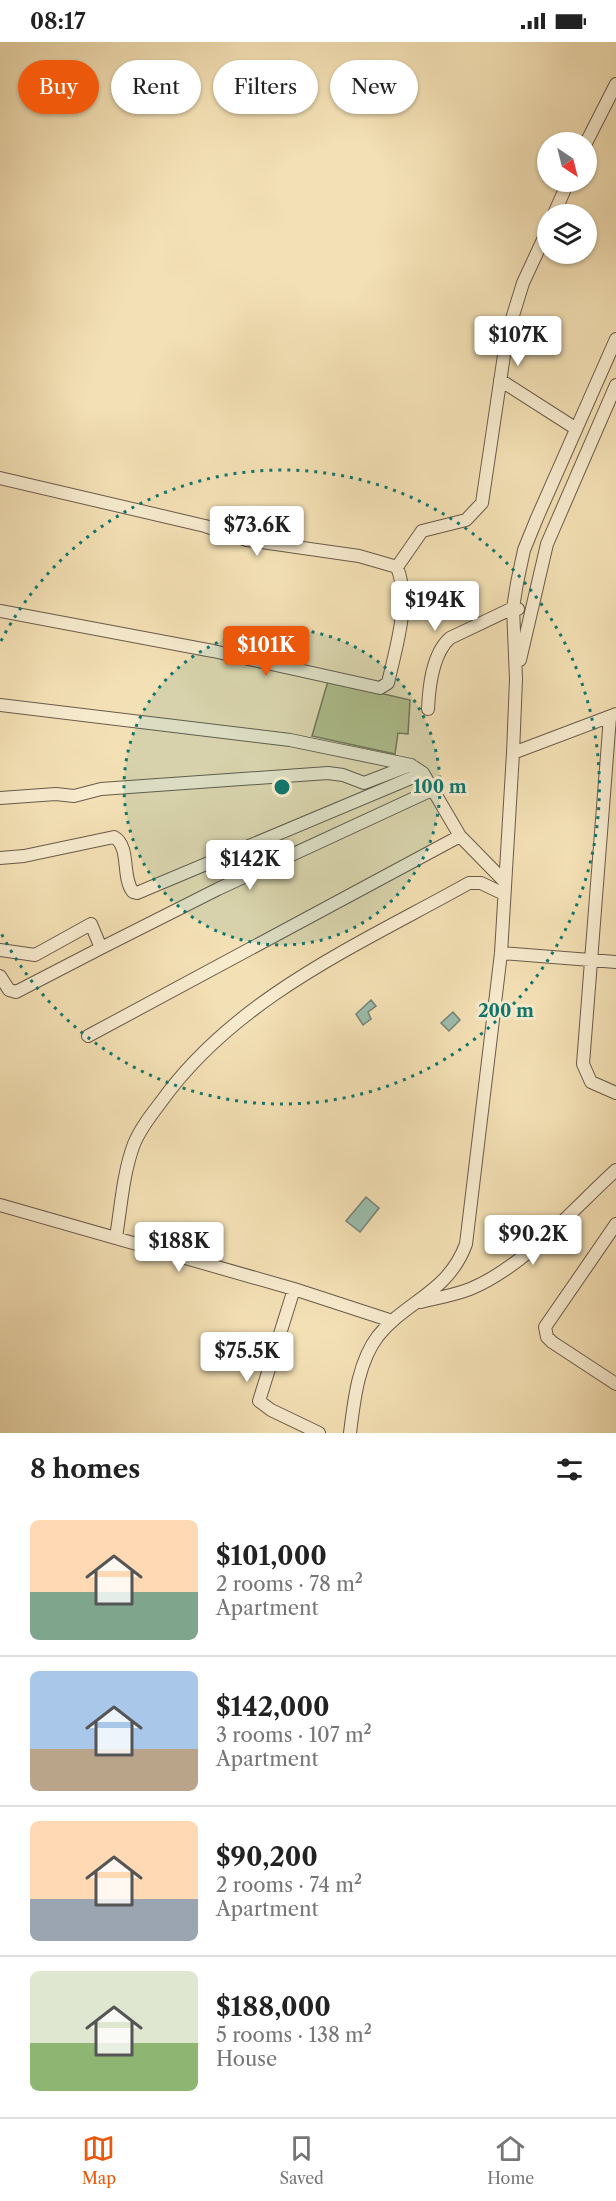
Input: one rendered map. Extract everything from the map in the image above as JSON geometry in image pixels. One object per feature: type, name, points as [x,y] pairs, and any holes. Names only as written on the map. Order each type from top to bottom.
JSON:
[{"type":"street","points":[[592,132],[616,84]]},
{"type":"street","points":[[0,611],[213,651],[380,688],[388,682],[402,616],[402,586],[397,567],[422,531],[466,520],[482,503],[514,308],[537,255]]},
{"type":"street","points":[[350,1433],[359,1382],[368,1353],[379,1335],[392,1321],[417,1303],[453,1270],[466,1244],[501,953],[516,679],[513,608],[524,550],[575,428],[616,339]]},
{"type":"street","points":[[501,380],[575,428]]},
{"type":"street","points":[[516,679],[544,554],[616,385]]},
{"type":"street","points":[[559,466],[578,473]]},
{"type":"street","points":[[0,478],[205,526],[247,540],[359,556],[397,567]]},
{"type":"street","points":[[428,709],[435,665],[444,643],[513,608],[531,610]]},
{"type":"street","points":[[0,705],[290,740],[411,765],[423,772],[460,836],[505,888]]},
{"type":"street","points":[[513,753],[613,716],[590,959],[584,1070],[595,1086],[616,1093]]},
{"type":"street","points":[[0,798],[56,794],[75,796],[101,789],[328,773],[343,775],[364,783],[411,765]]},
{"type":"street","points":[[0,858],[24,856],[114,837],[118,839],[123,850],[129,886],[137,893],[423,772]]},
{"type":"street","points":[[0,976],[9,990],[16,992],[218,890],[434,789]]},
{"type":"street","points":[[88,1035],[460,836]]},
{"type":"street","points":[[116,1238],[130,1155],[139,1133],[175,1082],[216,1039],[294,981],[469,883],[505,888]]},
{"type":"street","points":[[0,950],[30,955],[40,953],[91,924],[101,948]]},
{"type":"street","points":[[501,953],[616,962]]},
{"type":"street","points":[[417,1303],[470,1289],[487,1281],[538,1242],[616,1170]]},
{"type":"street","points":[[0,1205],[212,1268],[294,1289],[392,1321]]},
{"type":"street","points":[[616,1224],[545,1327],[547,1337],[552,1342],[616,1384]]},
{"type":"street","points":[[294,1289],[259,1401],[271,1410],[319,1433]]},
{"type":"green space","points":[[328,681],[410,700],[408,734],[398,733],[395,754],[312,736]]},
{"type":"shaded area","points":[[371,1000],[376,1006],[368,1012],[371,1019],[363,1025],[356,1014]]},
{"type":"shaded area","points":[[453,1012],[460,1020],[449,1031],[441,1023]]},
{"type":"shaded area","points":[[366,1197],[379,1208],[360,1232],[346,1221]]}]
